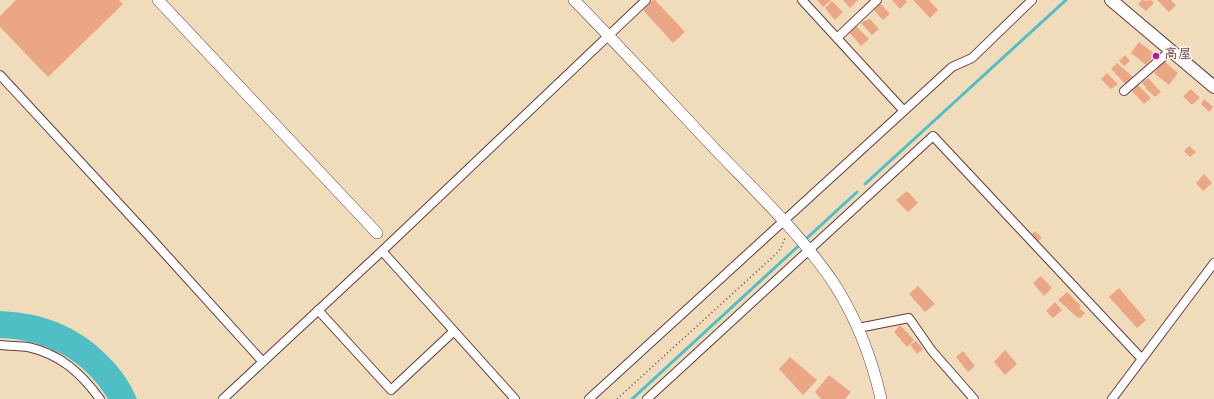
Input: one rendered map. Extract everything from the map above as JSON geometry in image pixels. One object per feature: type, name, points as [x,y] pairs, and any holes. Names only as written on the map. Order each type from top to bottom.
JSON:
[{"type":"main road","points":[[1111,0],[1214,87]]},
{"type":"street","points":[[158,0],[377,233]]},
{"type":"street","points":[[574,0],[783,221],[835,285],[848,307],[864,341],[881,399]]},
{"type":"street","points":[[223,399],[382,251],[646,0]]},
{"type":"street","points":[[802,0],[904,111]]},
{"type":"street","points":[[837,38],[877,0]]},
{"type":"street","points":[[589,399],[952,67],[972,58],[1032,0]]},
{"type":"street","points":[[1124,91],[1171,50]]},
{"type":"street","points":[[0,75],[263,362]]},
{"type":"street","points":[[647,399],[807,249],[933,136],[1142,359]]},
{"type":"street","points":[[382,251],[515,399]]},
{"type":"street","points":[[1112,399],[1214,263]]},
{"type":"street","points":[[318,310],[391,390],[454,331]]},
{"type":"street","points":[[858,328],[909,318],[932,351],[974,399]]},
{"type":"street","points":[[0,345],[28,347],[53,355],[72,368],[89,384],[100,399]]},
{"type":"path","points":[[617,399],[776,254],[781,248],[784,240],[793,233]]},
{"type":"water","points":[[0,311],[39,316],[78,332],[113,362],[131,386],[137,399],[108,399],[87,373],[62,354],[33,343],[0,338]]},
{"type":"building","points":[[16,0],[119,0],[123,4],[48,77],[0,27],[0,16]]},
{"type":"building","points":[[653,0],[655,0],[685,32],[673,43],[643,10]]},
{"type":"building","points":[[817,0],[831,0],[823,7]]},
{"type":"building","points":[[843,0],[858,0],[850,8]]},
{"type":"building","points":[[892,0],[905,0],[907,2],[900,9]]},
{"type":"building","points":[[913,0],[929,0],[938,10],[930,18]]},
{"type":"building","points":[[1142,0],[1151,0],[1154,3],[1146,11],[1138,4]]},
{"type":"building","points":[[1157,0],[1171,0],[1176,5],[1169,12]]},
{"type":"building","points":[[832,1],[843,12],[835,20],[825,8]]},
{"type":"building","points":[[880,3],[890,14],[883,20],[873,9]]},
{"type":"building","points":[[870,19],[879,29],[872,35],[861,23]]},
{"type":"building","points":[[856,26],[869,39],[861,46],[849,32]]},
{"type":"building","points":[[1139,42],[1155,54],[1146,65],[1131,53]]},
{"type":"building","points":[[1125,55],[1130,61],[1124,66],[1119,61]]},
{"type":"building","points":[[1164,61],[1178,73],[1169,85],[1154,73]]},
{"type":"building","points":[[1117,63],[1133,77],[1126,85],[1111,69]]},
{"type":"building","points":[[1107,73],[1118,84],[1111,89],[1101,79]]},
{"type":"building","points":[[1148,78],[1161,92],[1155,97],[1145,88],[1146,87],[1142,83]]},
{"type":"building","points":[[1138,85],[1151,98],[1144,104],[1132,91]]},
{"type":"building","points":[[1191,89],[1200,98],[1192,105],[1183,96]]},
{"type":"building","points":[[1204,99],[1213,107],[1209,112],[1201,104]]},
{"type":"building","points":[[1189,146],[1196,152],[1190,157],[1184,151]]},
{"type":"building","points":[[1204,174],[1212,183],[1203,191],[1196,183]]},
{"type":"building","points":[[907,191],[918,203],[908,212],[896,200]]},
{"type":"building","points":[[1035,231],[1042,238],[1037,242],[1030,236]]},
{"type":"building","points":[[1041,276],[1052,288],[1044,296],[1033,283]]},
{"type":"building","points":[[918,286],[935,304],[925,312],[909,294]]},
{"type":"building","points":[[1119,288],[1146,320],[1137,328],[1109,297]]},
{"type":"building","points":[[1067,292],[1081,306],[1079,308],[1085,313],[1081,318],[1077,317],[1058,300]]},
{"type":"building","points":[[1055,302],[1062,310],[1053,318],[1046,311]]},
{"type":"building","points":[[900,325],[914,340],[907,347],[894,332]]},
{"type":"building","points":[[916,341],[923,349],[917,354],[910,345]]},
{"type":"building","points":[[1005,350],[1017,364],[1005,375],[994,362]]},
{"type":"building","points":[[963,351],[975,366],[968,372],[956,357]]},
{"type":"building","points":[[790,357],[817,380],[803,395],[779,369]]},
{"type":"building","points":[[829,375],[851,392],[845,399],[821,399],[815,392]]},
{"type":"waterway","points":[[865,184],[1066,0]]},
{"type":"waterway","points":[[632,399],[857,192]]},
{"type":"place","name":"高屋","points":[[1156,56]]}]
